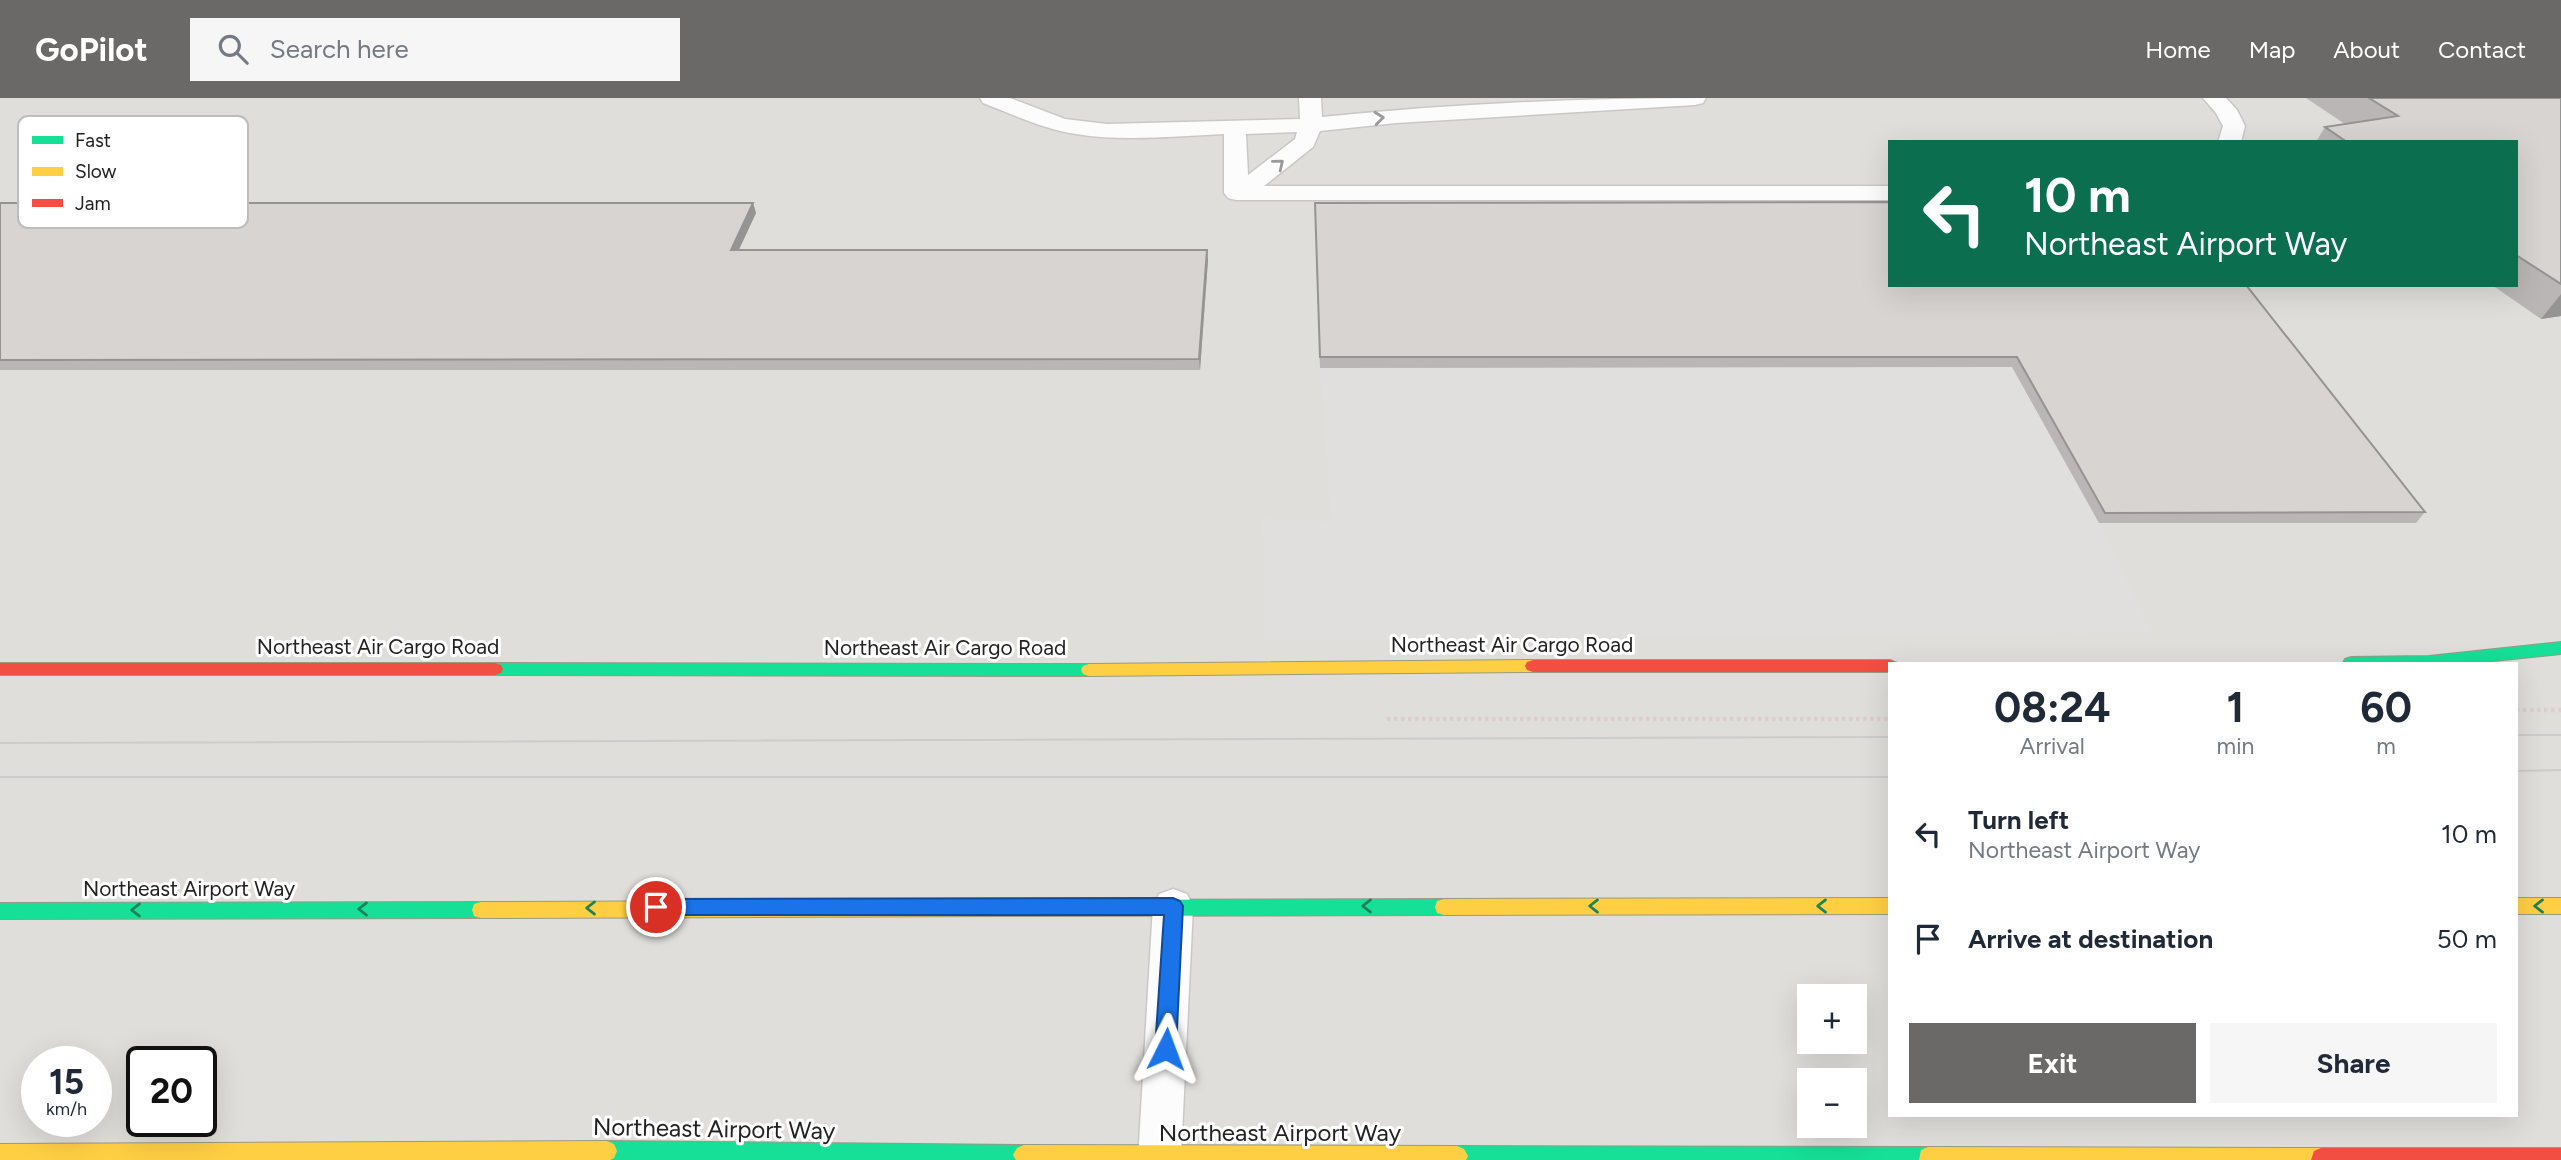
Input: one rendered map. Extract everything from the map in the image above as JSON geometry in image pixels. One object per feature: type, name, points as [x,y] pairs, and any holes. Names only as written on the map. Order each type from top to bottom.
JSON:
[{"type":"main road","points":[[2428,662],[2561,648]]},
{"type":"main road","name":"Northeast Air Cargo Road","points":[[0,669],[1210,670],[1428,666],[1888,666]]},
{"type":"main road","name":"Northeast Airport Way","points":[[0,911],[1888,906]]},
{"type":"main road","points":[[2518,906],[2561,906]]},
{"type":"main road","name":"Northeast Airport Way","points":[[0,1154],[1159,1158],[2561,1158]]},
{"type":"lane","points":[[991,98],[1048,123],[1073,129],[1107,131],[1311,125],[1396,116],[1695,98]]},
{"type":"lane","points":[[1236,193],[1271,171],[1305,142],[1311,125],[1310,98]]},
{"type":"lane","points":[[2214,98],[2227,110],[2234,126],[2230,140]]},
{"type":"lane","points":[[1235,129],[1236,193]]},
{"type":"lane","points":[[1236,193],[1888,193]]},
{"type":"lane","points":[[1159,1158],[1173,906]]},
{"type":"path","points":[[2518,710],[2561,709]]},
{"type":"shaded area","points":[[0,98],[2561,98],[2561,1160],[0,1160]]},
{"type":"shaded area","points":[[2012,367],[2099,523],[2152,633],[1265,640],[1262,518],[1331,522],[1320,368]]},
{"type":"building","points":[[2369,98],[2561,98],[2561,284],[2518,256],[2518,140],[2344,140],[2325,127],[2398,116]]},
{"type":"building","points":[[1888,202],[1888,287],[2248,287],[2425,512],[2105,513],[2017,357],[1320,357],[1315,203]]},
{"type":"building","points":[[0,203],[18,203],[18,228],[248,228],[248,203],[753,203],[731,250],[1207,250],[1199,359],[0,360]]},
{"type":"tram line","points":[[2518,735],[2561,735]]},
{"type":"tram line","points":[[0,743],[1888,737]]},
{"type":"tram line","points":[[2518,771],[2561,770]]},
{"type":"tram line","points":[[0,777],[1888,777]]},
{"type":"traffic: fast","points":[[2429,662],[2561,648]]},
{"type":"traffic: fast","points":[[495,669],[1089,670]]},
{"type":"traffic: fast","points":[[995,908],[1444,907]]},
{"type":"traffic: fast","points":[[0,911],[481,910]]},
{"type":"traffic: fast","points":[[607,1151],[1024,1155]]},
{"type":"traffic: fast","points":[[1457,1156],[1928,1157]]},
{"type":"traffic: slow","points":[[1089,670],[1533,666]]},
{"type":"traffic: slow","points":[[1444,907],[1888,906]]},
{"type":"traffic: slow","points":[[2518,906],[2561,906]]},
{"type":"traffic: slow","points":[[481,910],[995,908]]},
{"type":"traffic: slow","points":[[0,1154],[607,1151]]},
{"type":"traffic: slow","points":[[1024,1155],[1457,1156]]},
{"type":"traffic: slow","points":[[1928,1157],[2321,1158]]},
{"type":"traffic: jam","points":[[1533,666],[1888,666]]},
{"type":"traffic: jam","points":[[0,669],[495,669]]},
{"type":"traffic: jam","points":[[2321,1158],[2561,1158]]},
{"type":"route","points":[[656,907],[1173,906],[1166,1049]]}]
